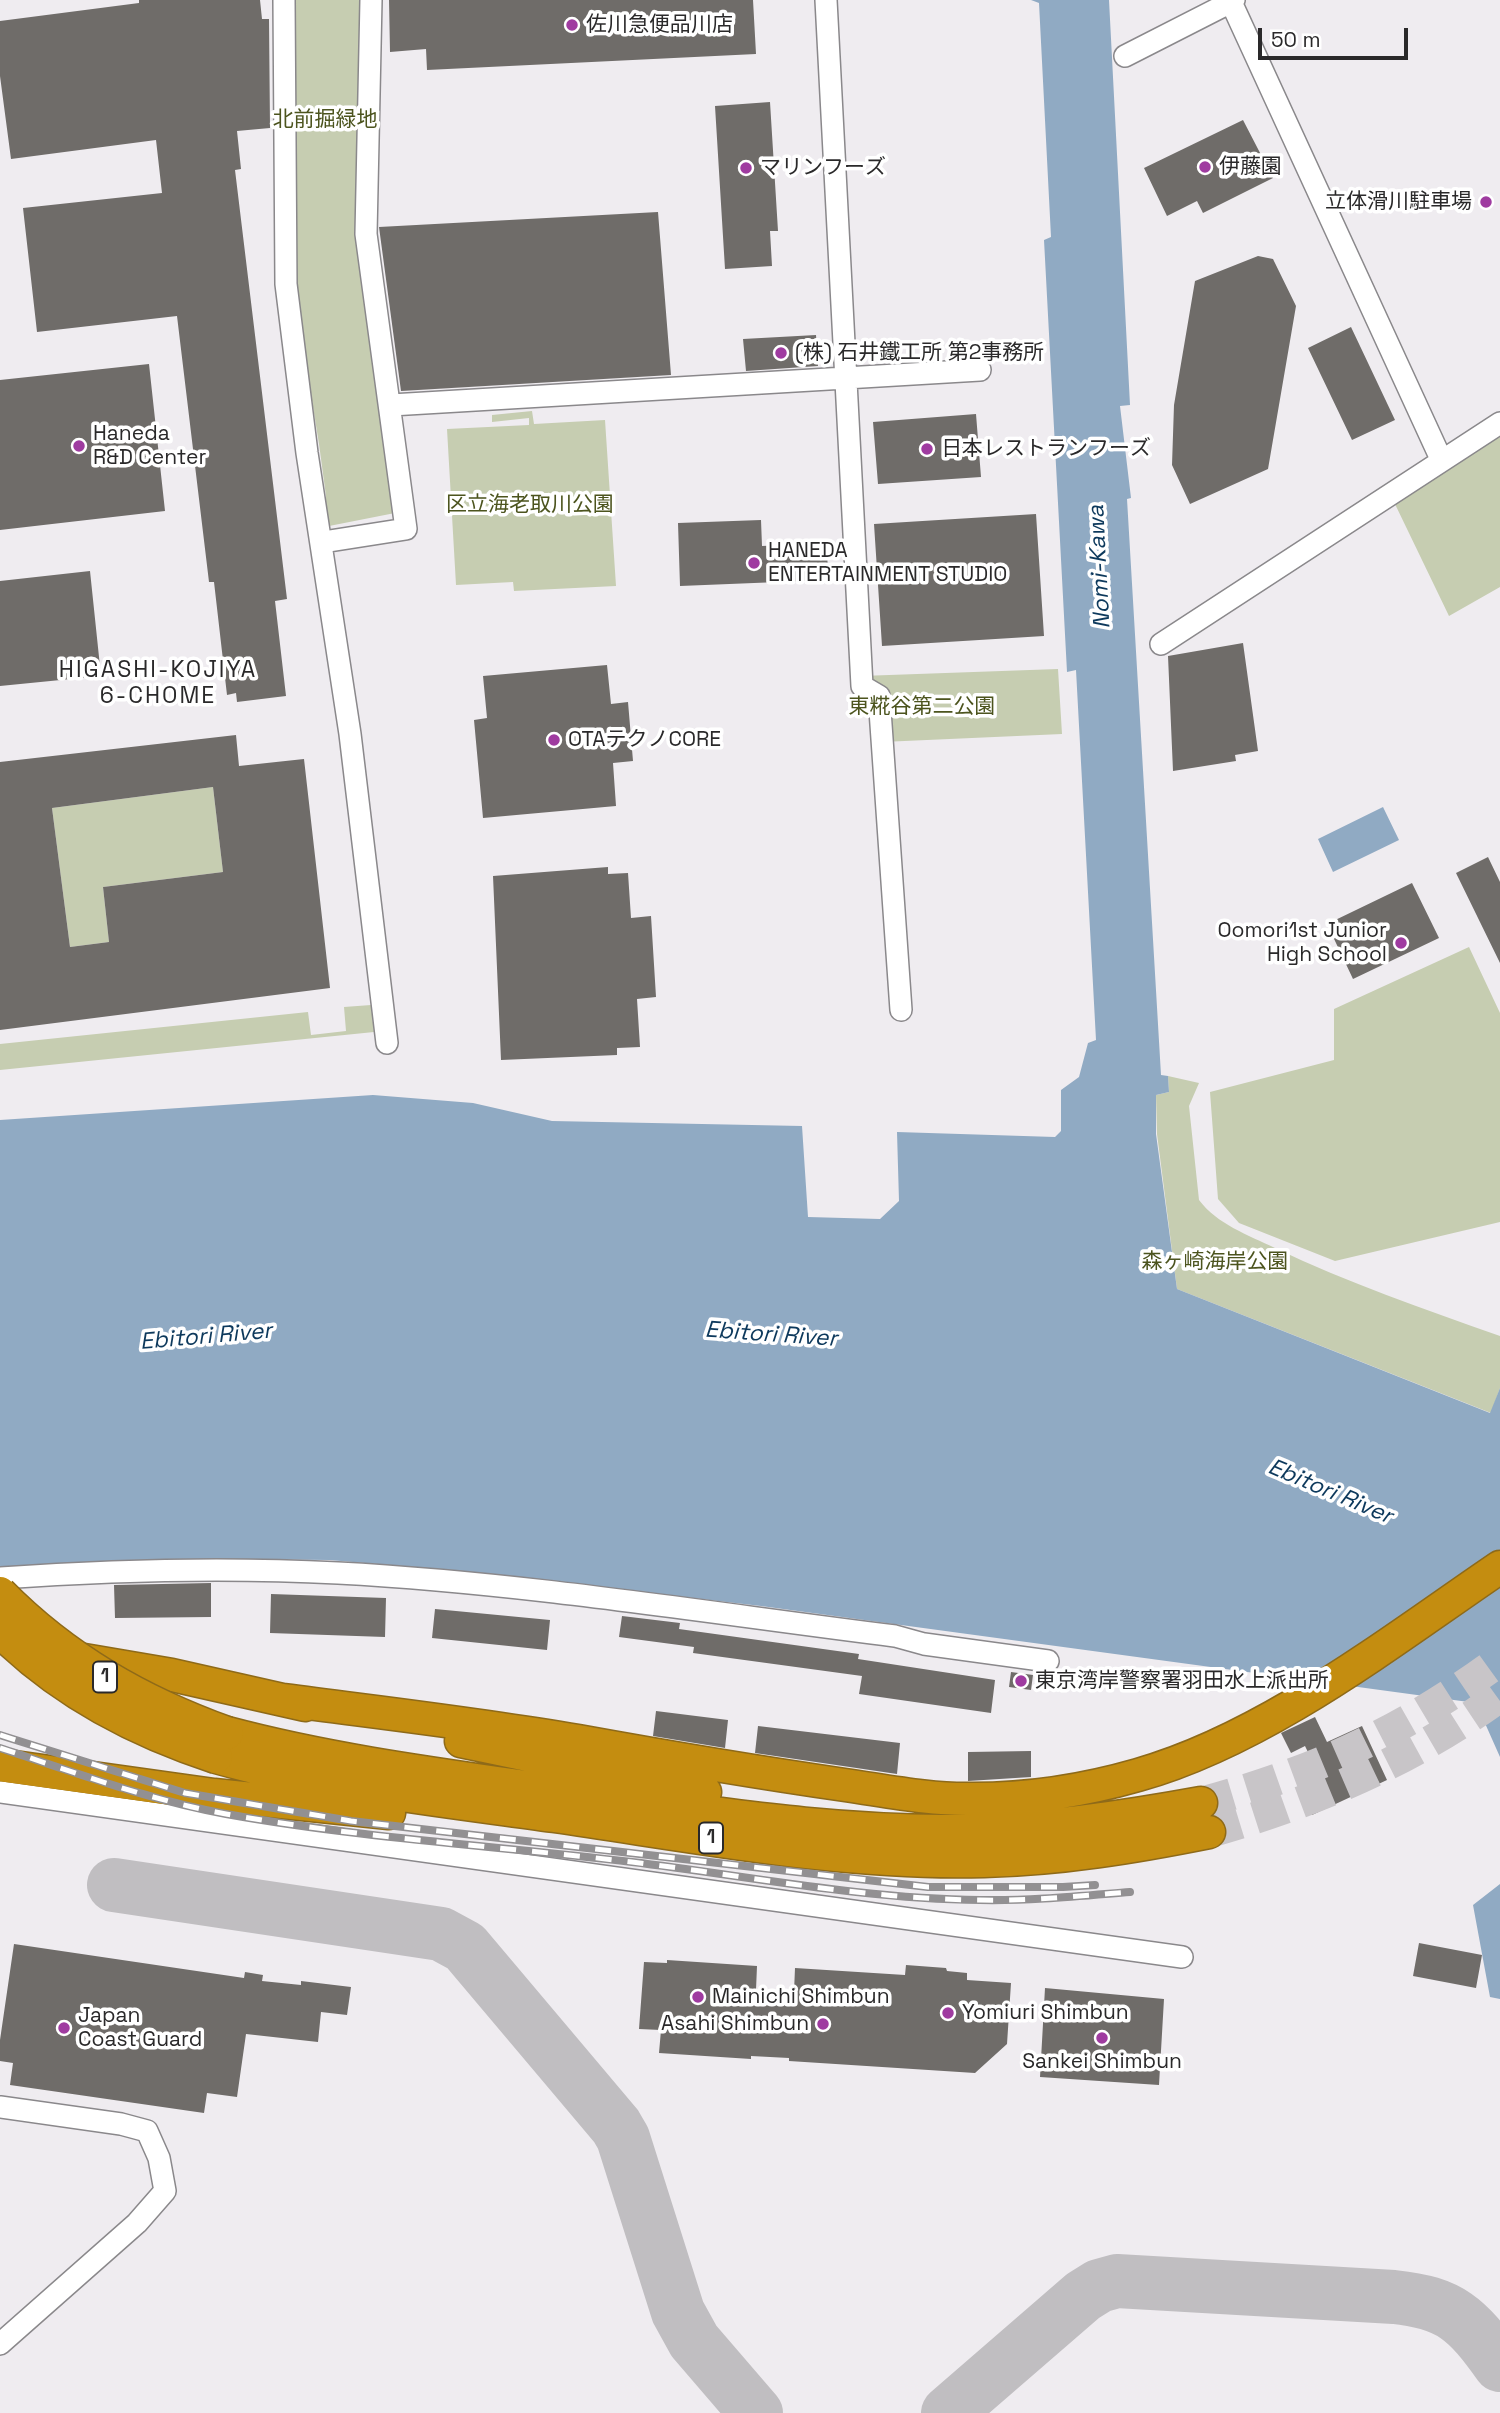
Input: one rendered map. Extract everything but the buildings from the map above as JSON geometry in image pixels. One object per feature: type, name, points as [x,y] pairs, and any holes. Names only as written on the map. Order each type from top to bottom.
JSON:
[{"type":"highway","points":[[284,1700],[496,1727],[634,1752],[918,1795],[972,1799],[1079,1788],[1164,1766],[1202,1752],[1257,1725],[1359,1663],[1500,1567]]},
{"type":"highway","name":"1","points":[[0,1593],[45,1635],[97,1673],[162,1708],[222,1745],[273,1745],[446,1776],[654,1805],[838,1825],[984,1830],[1205,1817],[1131,1848],[1060,1857],[912,1860],[839,1854],[604,1824],[348,1787],[222,1745],[121,1718],[55,1677],[0,1631]]},
{"type":"highway","points":[[0,1649],[119,1666],[284,1700],[506,1752],[742,1800],[916,1829]]},
{"type":"highway","points":[[0,1765],[214,1795],[371,1812],[604,1824]]},
{"type":"street","points":[[284,0],[286,284],[307,453],[330,541],[387,1043]]},
{"type":"street","points":[[330,541],[406,529],[366,234],[371,0]]},
{"type":"street","points":[[826,0],[862,686],[879,696],[901,1010]]},
{"type":"street","points":[[1125,56],[1233,1],[1441,459]]},
{"type":"street","points":[[391,405],[980,370]]},
{"type":"street","points":[[1161,644],[1500,423]]},
{"type":"street","points":[[0,1578],[251,1569],[430,1579],[624,1599],[895,1636],[924,1644],[1048,1661]]},
{"type":"street","points":[[0,1793],[1182,1957]]},
{"type":"street","points":[[0,2107],[121,2124],[147,2131],[159,2158],[165,2191],[136,2223],[0,2344]]},
{"type":"green space","name":"北前掘緑地","points":[[290,0],[365,0],[363,134],[395,513],[324,527],[326,496],[289,258]]},
{"type":"green space","name":"区立海老取川公園","points":[[532,411],[534,424],[605,420],[616,586],[514,591],[513,582],[456,585],[447,429],[529,425],[529,418],[492,422],[492,415]]},
{"type":"green space","points":[[1500,433],[1500,587],[1449,616],[1394,502]]},
{"type":"green space","name":"東糀谷第二公園","points":[[1058,669],[1062,734],[882,742],[861,676]]},
{"type":"green space","points":[[213,787],[223,872],[103,887],[109,942],[70,947],[52,808]]},
{"type":"green space","points":[[1469,947],[1500,1013],[1500,1222],[1335,1261],[1239,1223],[1218,1199],[1210,1092],[1334,1060],[1334,1009]]},
{"type":"green space","points":[[371,1005],[374,1032],[0,1070],[0,1044],[308,1012],[311,1035],[346,1031],[344,1007]]},
{"type":"green space","name":"森ヶ崎海岸公園","points":[[1168,1076],[1199,1083],[1189,1106],[1199,1200],[1206,1208],[1234,1228],[1330,1273],[1500,1336],[1500,1388],[1491,1413],[1177,1289],[1157,1134],[1156,1095],[1169,1092]]},
{"type":"water","points":[[1031,0],[1109,0],[1130,405],[1120,406],[1131,498],[1127,499],[1161,1075],[1168,1076],[1169,1092],[1156,1095],[1156,1134],[1177,1289],[1490,1413],[1500,1388],[1500,1757],[1476,1703],[761,1606],[461,1571],[329,1560],[231,1559],[63,1564],[0,1569],[0,1120],[373,1095],[473,1103],[552,1121],[802,1126],[808,1217],[880,1219],[899,1201],[897,1132],[1055,1137],[1061,1131],[1061,1090],[1079,1077],[1088,1043],[1096,1040],[1076,670],[1067,672],[1044,240],[1051,237],[1039,3]]},
{"type":"water","points":[[1383,807],[1399,840],[1333,872],[1318,839]]},
{"type":"water","points":[[1500,1884],[1500,1999],[1490,1997],[1473,1905]]},
{"type":"taxiway","points":[[114,1885],[441,1934],[465,1947],[616,2126],[623,2138],[678,2312],[694,2341],[756,2413]]},
{"type":"taxiway","points":[[948,2413],[1083,2296],[1099,2286],[1117,2281],[1414,2300],[1444,2309],[1456,2316],[1478,2336],[1500,2365]]},
{"type":"tunnel","points":[[1201,1803],[1283,1777],[1358,1746],[1429,1708],[1500,1660]]},
{"type":"tunnel","points":[[1209,1832],[1287,1807],[1361,1777],[1432,1740],[1500,1696]]},
{"type":"railway","points":[[0,1735],[185,1793],[351,1821],[928,1887],[1095,1885]]},
{"type":"railway","points":[[0,1748],[112,1785],[197,1808],[327,1829],[632,1862],[893,1896],[999,1900],[1130,1892]]},
{"type":"place","name":"佐川急便品川店","points":[[572,25]]},
{"type":"place","name":"伊藤園","points":[[1205,167]]},
{"type":"place","name":"マリンフーズ","points":[[746,168]]},
{"type":"place","name":"立体滑川駐車場","points":[[1486,202]]},
{"type":"place","name":"(株) 石井鐵工所 第2事務所","points":[[781,353]]},
{"type":"place","name":"Haneda R&D Center","points":[[79,446]]},
{"type":"place","name":"日本レストランフーズ","points":[[927,449]]},
{"type":"place","name":"HANEDA ENTERTAINMENT STUDIO","points":[[754,563]]},
{"type":"place","name":"OTAテクノCORE","points":[[554,740]]},
{"type":"place","name":"Oomori1st Junior High School","points":[[1401,943]]},
{"type":"place","name":"東京湾岸警察署羽田水上派出所","points":[[1021,1681]]},
{"type":"place","name":"Mainichi Shimbun","points":[[698,1997]]},
{"type":"place","name":"Yomiuri Shimbun","points":[[948,2013]]},
{"type":"place","name":"Asahi Shimbun","points":[[823,2024]]},
{"type":"place","name":"Japan Coast Guard","points":[[64,2028]]},
{"type":"place","name":"Sankei Shimbun","points":[[1102,2038]]},
{"type":"district","name":"HIGASHI-KOJIYA 6-CHOME","points":[[158,684]]},
{"type":"water label","name":"Nomi-Kawa","points":[[1100,567]]},
{"type":"water label","name":"Ebitori River","points":[[771,1335]]},
{"type":"water label","name":"Ebitori River","points":[[206,1337]]},
{"type":"water label","name":"Ebitori River","points":[[1330,1492]]}]
